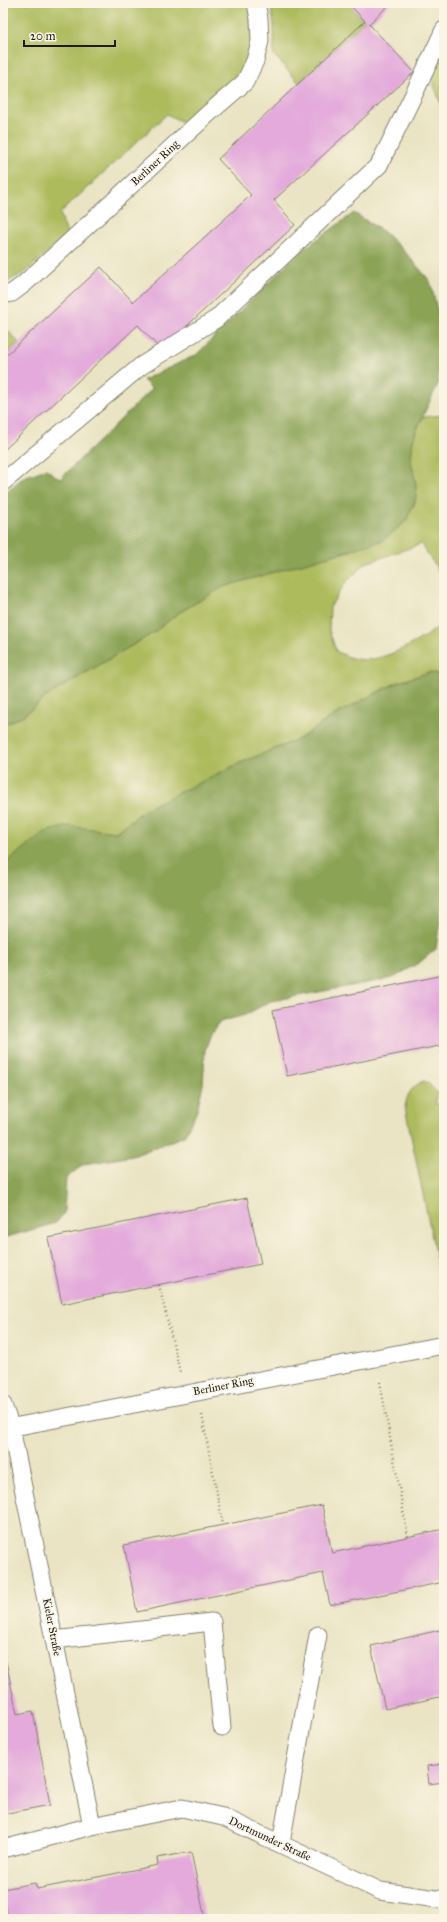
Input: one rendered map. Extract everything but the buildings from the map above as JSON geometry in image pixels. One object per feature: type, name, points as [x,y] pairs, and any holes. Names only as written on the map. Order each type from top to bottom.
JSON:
[{"type":"lane","name":"Berliner Ring","points":[[3,295],[12,293],[24,284],[203,118],[245,82],[255,61],[260,41],[259,19],[256,3]]},
{"type":"lane","points":[[3,482],[141,366],[216,319],[379,165],[414,96],[444,30]]},
{"type":"lane","name":"Berliner Ring","points":[[7,1428],[444,1345]]},
{"type":"lane","name":"Kieler Straße","points":[[3,1405],[54,1640],[92,1826]]},
{"type":"lane","points":[[54,1640],[212,1622],[222,1727]]},
{"type":"lane","points":[[280,1843],[318,1635]]},
{"type":"lane","name":"Dortmunder Straße","points":[[3,1849],[92,1826],[182,1808],[223,1818],[280,1843],[380,1891],[444,1900]]},
{"type":"path","points":[[160,1285],[191,1392],[223,1525]]},
{"type":"path","points":[[375,1357],[408,1537]]},
{"type":"green space","points":[[3,3],[247,3],[250,11],[252,35],[246,64],[238,77],[188,125],[167,114],[60,213],[67,234],[27,271],[3,284]]},
{"type":"green space","points":[[269,3],[348,3],[365,21],[299,83],[273,54],[274,28]]},
{"type":"green space","points":[[444,49],[444,113],[431,77]]},
{"type":"green space","points":[[354,213],[384,232],[405,252],[430,281],[441,325],[438,384],[413,437],[411,461],[416,484],[416,498],[406,521],[384,540],[223,587],[180,612],[153,633],[50,694],[24,715],[3,725],[3,494],[24,477],[46,469],[60,479],[152,389],[143,380],[196,355],[298,253]]},
{"type":"green space","points":[[3,325],[19,343],[3,358]]},
{"type":"green space","points":[[443,415],[444,579],[421,544],[366,563],[346,582],[330,607],[329,630],[336,651],[351,658],[366,660],[378,658],[402,649],[426,636],[444,623],[444,676],[430,672],[396,683],[336,714],[299,739],[240,763],[149,807],[116,832],[97,830],[19,854],[3,865],[3,725],[24,715],[50,694],[153,633],[180,612],[223,587],[310,560],[351,551],[414,506],[416,489],[412,467],[411,449],[414,438],[423,417]]},
{"type":"green space","points":[[430,672],[444,676],[444,905],[442,906],[436,949],[420,962],[393,978],[271,1001],[245,1015],[220,1022],[211,1034],[205,1050],[203,1085],[196,1113],[184,1136],[133,1156],[84,1164],[66,1178],[64,1213],[56,1223],[3,1238],[3,865],[45,832],[68,826],[116,832],[149,807],[240,763],[299,739],[336,714],[396,683]]},
{"type":"green space","points":[[423,1081],[427,1082],[437,1092],[435,1104],[444,1102],[444,1296],[405,1107],[410,1092],[415,1086]]}]
